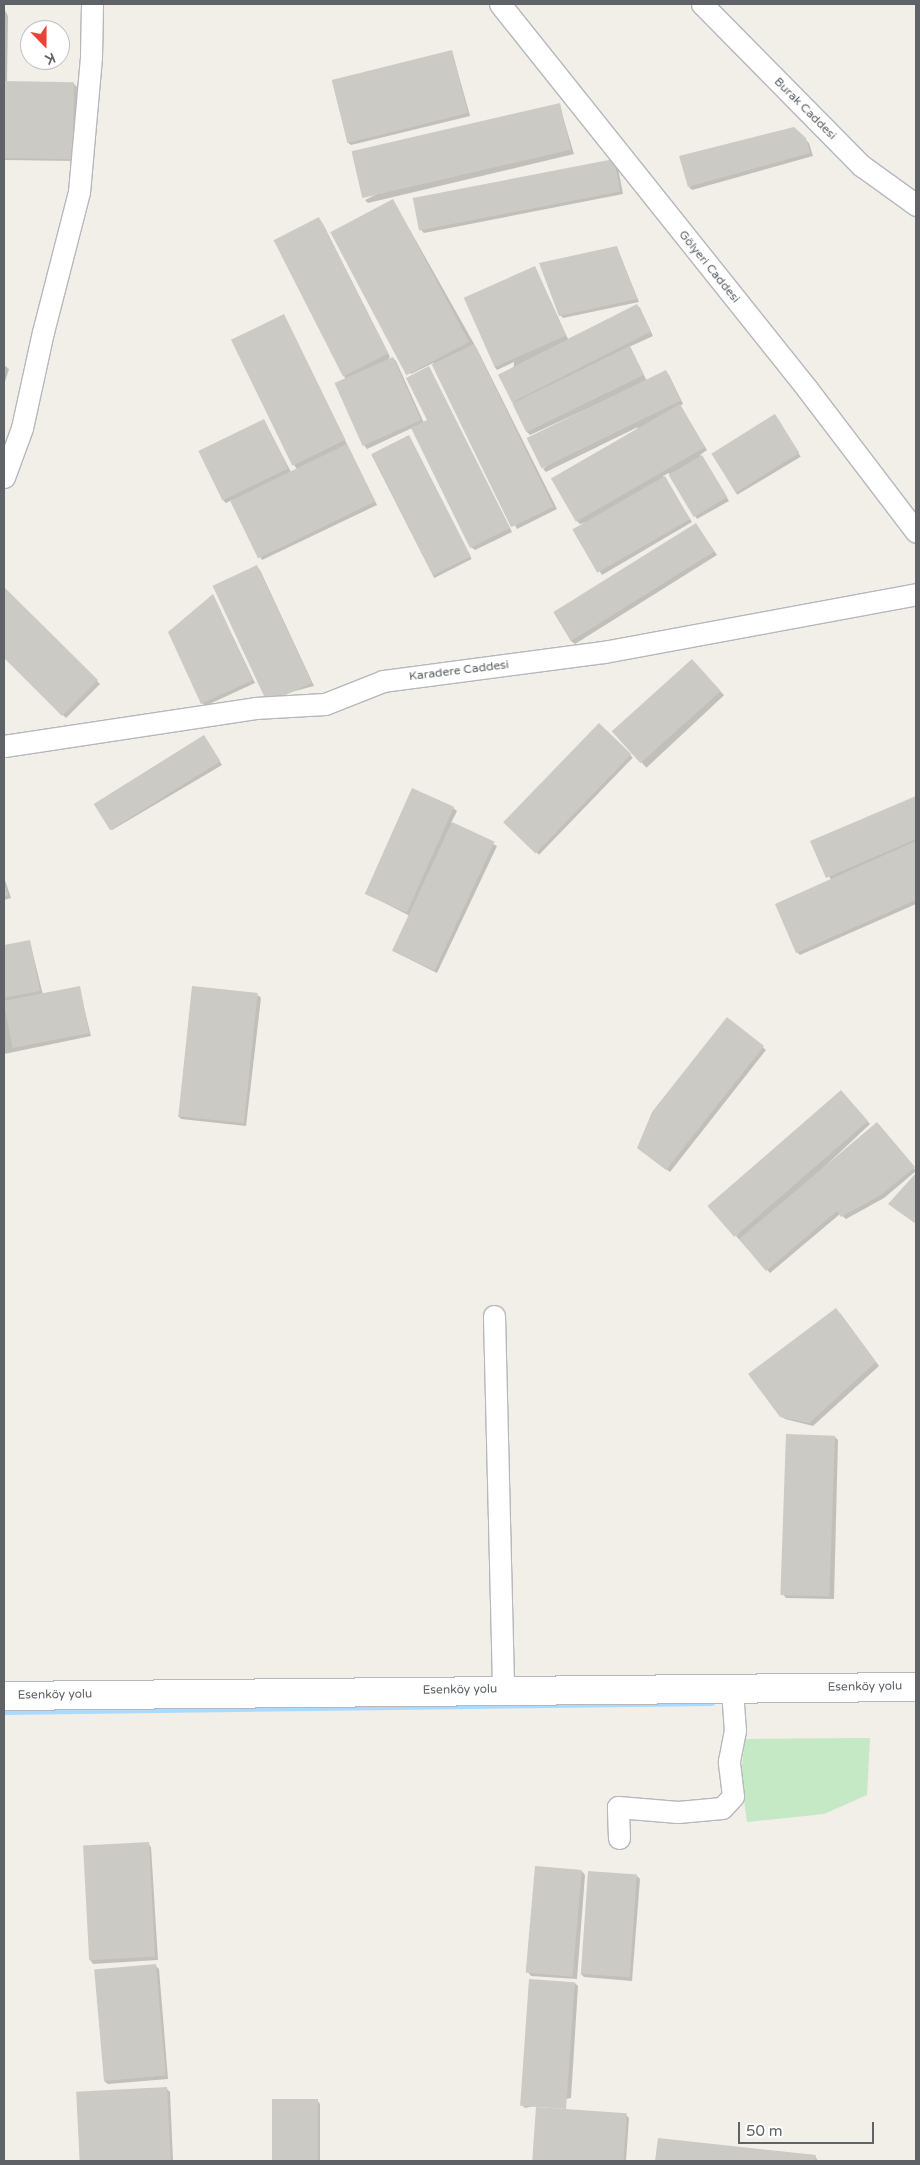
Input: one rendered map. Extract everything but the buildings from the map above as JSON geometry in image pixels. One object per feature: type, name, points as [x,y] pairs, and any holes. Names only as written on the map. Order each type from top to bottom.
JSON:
[{"type":"street","points":[[4,477],[22,428],[43,332],[79,192],[91,57],[92,4]]},
{"type":"street","name":"Gölyeri Caddesi","points":[[500,4],[808,390],[916,532]]},
{"type":"street","name":"Burak Caddesi","points":[[702,4],[862,166],[916,205]]},
{"type":"street","name":"Karadere Caddesi","points":[[4,746],[255,708],[325,704],[383,680],[604,652],[916,594]]},
{"type":"street","points":[[494,1316],[503,1689]]},
{"type":"street","name":"Esenköy yolu","points":[[4,1696],[503,1689],[733,1698],[916,1686]]},
{"type":"street","points":[[619,1838],[618,1807],[678,1812],[722,1808],[733,1796],[729,1761],[735,1732],[733,1698]]},
{"type":"green space","points":[[870,1738],[867,1795],[824,1814],[747,1822],[741,1775],[745,1739]]},
{"type":"waterway","points":[[4,1712],[712,1703]]}]
